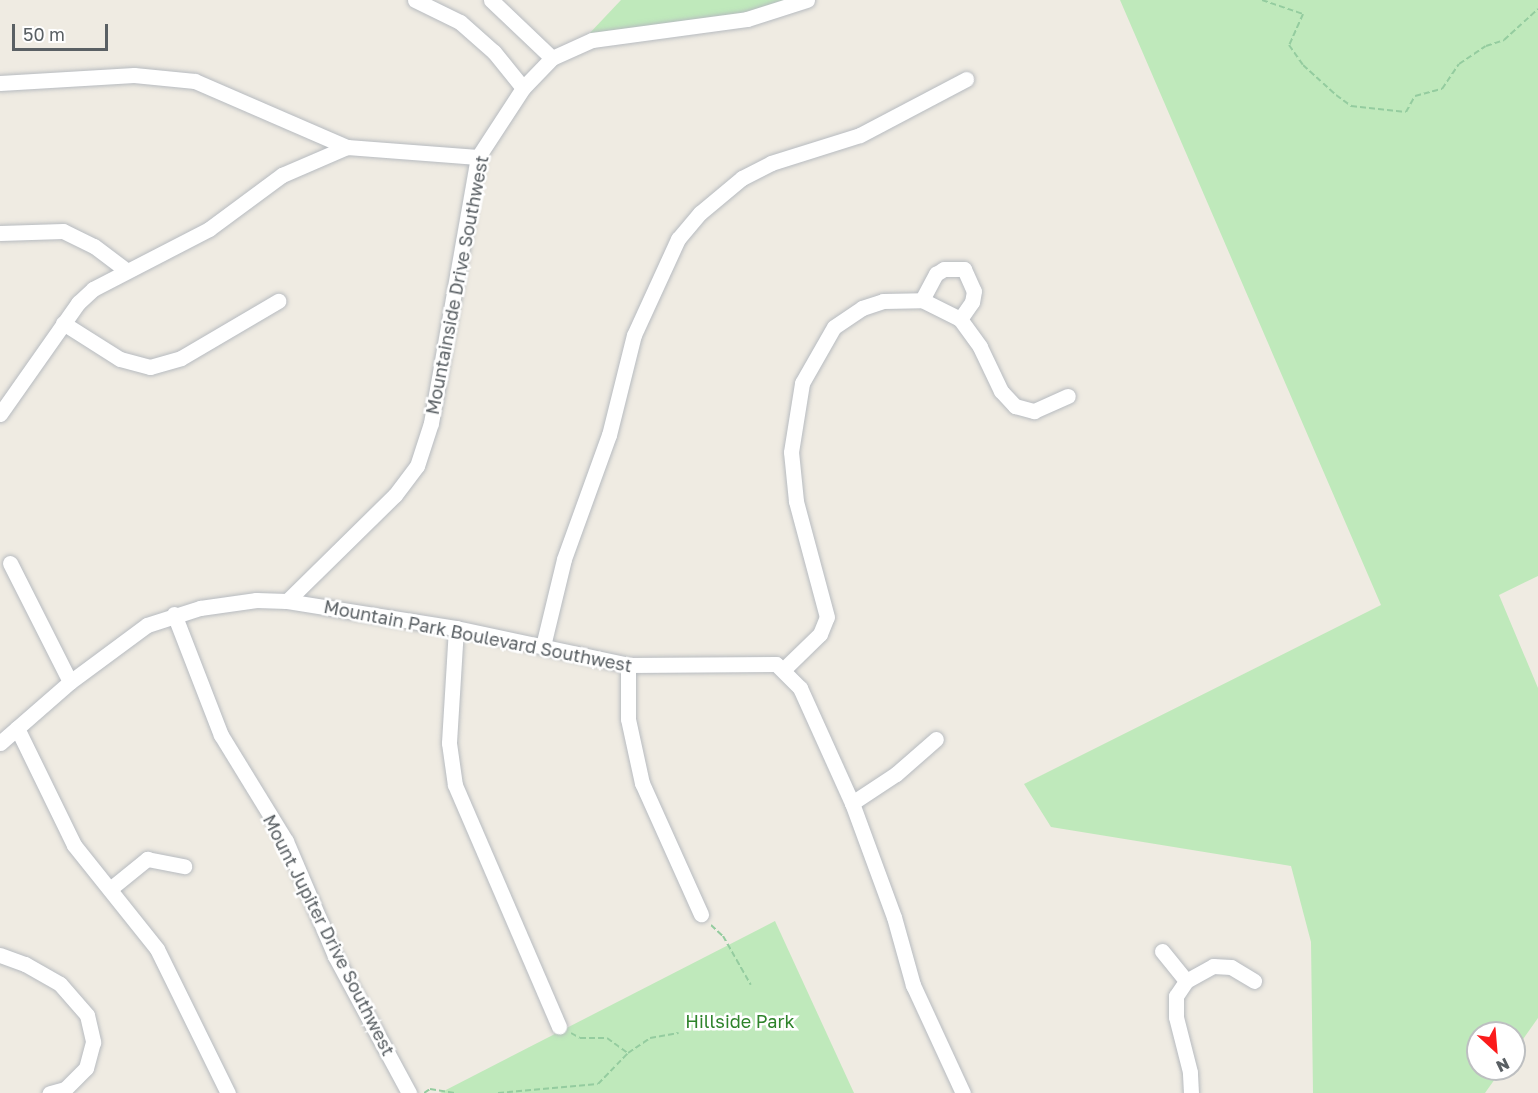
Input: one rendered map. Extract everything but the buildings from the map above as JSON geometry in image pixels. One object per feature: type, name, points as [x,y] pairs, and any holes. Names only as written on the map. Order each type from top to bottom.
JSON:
[{"type":"street","points":[[415,0],[460,22],[494,52],[523,88]]},
{"type":"street","points":[[491,0],[552,58]]},
{"type":"street","name":"Mountainside Drive Southwest","points":[[287,601],[395,495],[424,448],[478,157],[523,88],[552,58],[592,40],[747,19],[807,0]]},
{"type":"street","points":[[0,84],[134,75],[195,81],[347,147],[478,157]]},
{"type":"street","points":[[543,646],[564,559],[609,435],[634,335],[678,239],[699,213],[742,178],[771,163],[860,135],[966,79]]},
{"type":"street","points":[[0,414],[63,323],[93,289],[125,269],[209,229],[282,175],[347,147]]},
{"type":"street","points":[[0,233],[63,231],[94,246],[125,269]]},
{"type":"street","points":[[922,300],[936,274],[944,269],[964,269],[974,291],[972,302],[960,319]]},
{"type":"street","points":[[963,1093],[914,985],[894,917],[852,803],[807,701],[784,669],[820,634],[827,617],[792,476],[802,383],[825,340],[845,319],[883,301],[922,300],[960,319],[980,347],[1000,391],[1015,406],[1023,411],[1044,409],[1068,396]]},
{"type":"street","points":[[63,323],[120,359],[150,368],[181,358],[278,301]]},
{"type":"street","points":[[10,563],[70,682]]},
{"type":"street","name":"Mountain Park Boulevard Southwest","points":[[0,743],[70,682],[133,633],[174,614],[227,603],[287,601],[456,628],[628,665],[654,668],[763,661],[784,669]]},
{"type":"street","name":"Mount Jupiter Drive Southwest","points":[[174,614],[221,735],[280,829],[331,947],[409,1093]]},
{"type":"street","points":[[456,628],[449,743],[455,784],[559,1027]]},
{"type":"street","points":[[628,665],[628,719],[642,783],[701,914]]},
{"type":"street","points":[[17,728],[74,845],[157,950],[228,1093]]},
{"type":"street","points":[[852,803],[896,774],[936,739]]},
{"type":"street","points":[[110,890],[147,859],[184,866]]},
{"type":"street","points":[[1162,951],[1186,981]]},
{"type":"street","points":[[0,956],[25,964],[60,984],[87,1015],[93,1042],[86,1068],[65,1089],[50,1093]]},
{"type":"street","points":[[1191,1093],[1174,1005],[1186,981],[1221,965],[1254,981]]},
{"type":"path","points":[[1262,0],[1303,14],[1289,45],[1303,65],[1336,95],[1351,106],[1406,112],[1415,96],[1442,89],[1459,64],[1486,46],[1504,40],[1538,9]]},
{"type":"path","points":[[701,914],[723,936],[750,985]]},
{"type":"path","points":[[559,1027],[580,1038],[607,1038],[628,1053]]},
{"type":"path","points":[[498,1093],[598,1084],[628,1053],[650,1038],[679,1033]]},
{"type":"path","points":[[424,1093],[429,1089],[455,1093]]},
{"type":"green space","points":[[621,0],[794,0],[653,37],[587,36]]},
{"type":"green space","points":[[1120,0],[1538,0],[1538,576],[1499,595],[1538,688],[1538,1018],[1526,1035],[1526,1021],[1466,1021],[1466,1081],[1494,1081],[1485,1093],[1313,1093],[1311,942],[1291,866],[1051,827],[1024,784],[1381,605]]},
{"type":"green space","name":"Hillside Park","points":[[775,921],[854,1093],[440,1093]]}]
